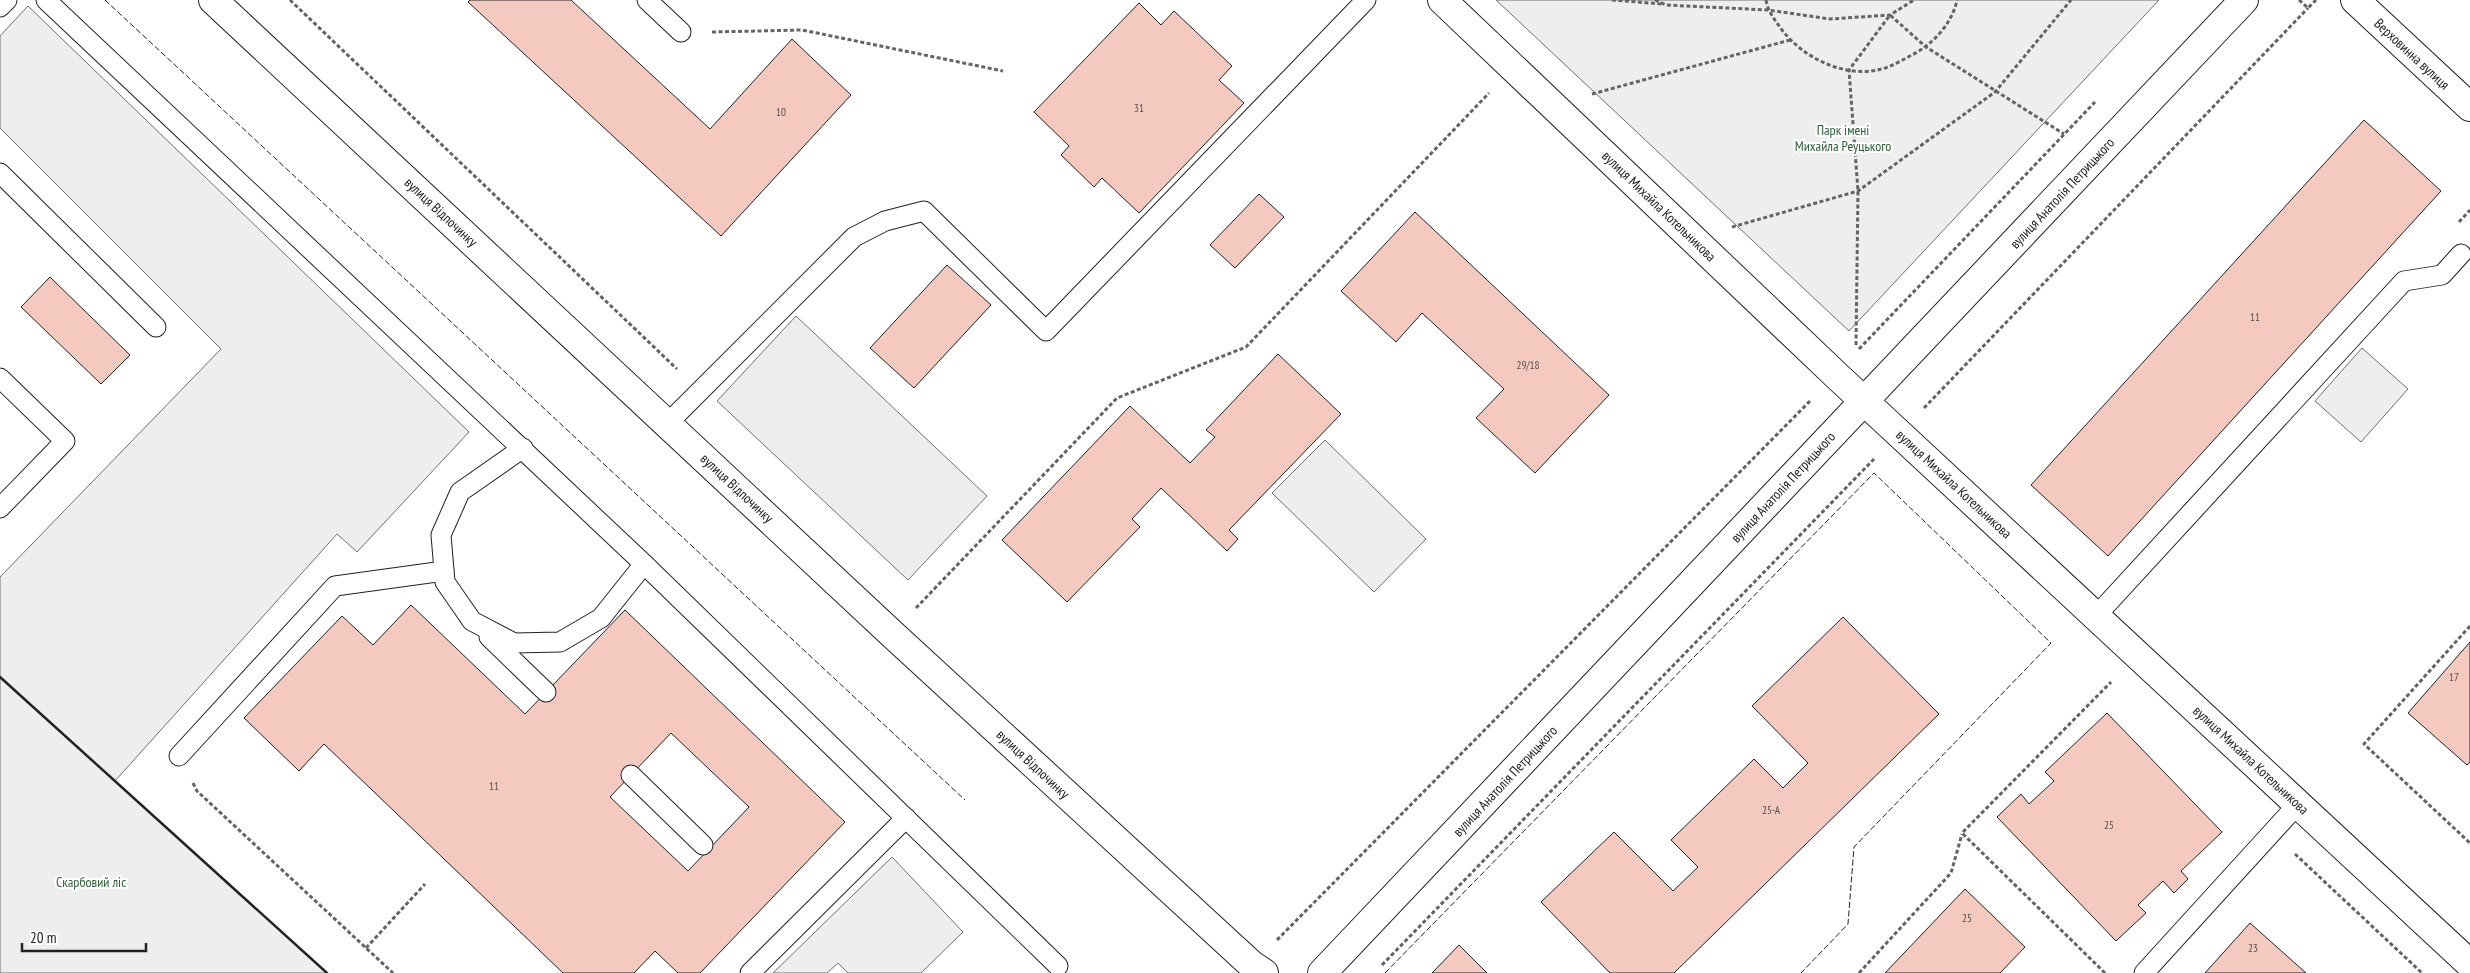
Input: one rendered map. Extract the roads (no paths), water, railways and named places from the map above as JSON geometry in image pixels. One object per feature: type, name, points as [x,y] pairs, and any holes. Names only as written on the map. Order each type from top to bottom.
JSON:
[{"type":"street","name":"вулиця Відпочинку","points":[[213,0],[892,633],[1258,969]]},
{"type":"street","name":"вулиця Михайла Котельникова","points":[[1442,0],[1836,375],[2470,964]]},
{"type":"street","name":"вулиця Анатолія Петрицького","points":[[1322,973],[2244,0]]},
{"type":"street","name":"Верховинна вулиця","points":[[2355,0],[2470,107]]},
{"type":"lane","points":[[0,7],[7,0]]},
{"type":"lane","points":[[46,0],[644,564],[906,818],[1058,971]]},
{"type":"lane","points":[[647,0],[681,32]]},
{"type":"lane","points":[[668,423],[854,237],[885,221],[924,210],[1046,331],[1366,0]]},
{"type":"lane","points":[[0,173],[156,327]]},
{"type":"lane","points":[[2096,616],[2404,281],[2442,275],[2461,254]]},
{"type":"lane","points":[[0,378],[64,441],[0,508]]},
{"type":"lane","points":[[523,448],[460,492],[441,535],[445,582],[472,621],[546,692]]},
{"type":"lane","points":[[472,621],[514,643],[560,642],[601,618],[644,564]]},
{"type":"lane","points":[[180,756],[335,586],[444,571]]},
{"type":"lane","points":[[631,775],[703,845]]},
{"type":"lane","points":[[2144,973],[2298,804]]},
{"type":"lane","points":[[750,973],[906,818]]},
{"type":"park label","name":"Парк імені Михайла Реуцького","points":[[1843,138]]},
{"type":"park label","name":"Скарбовий ліс","points":[[91,882]]}]
